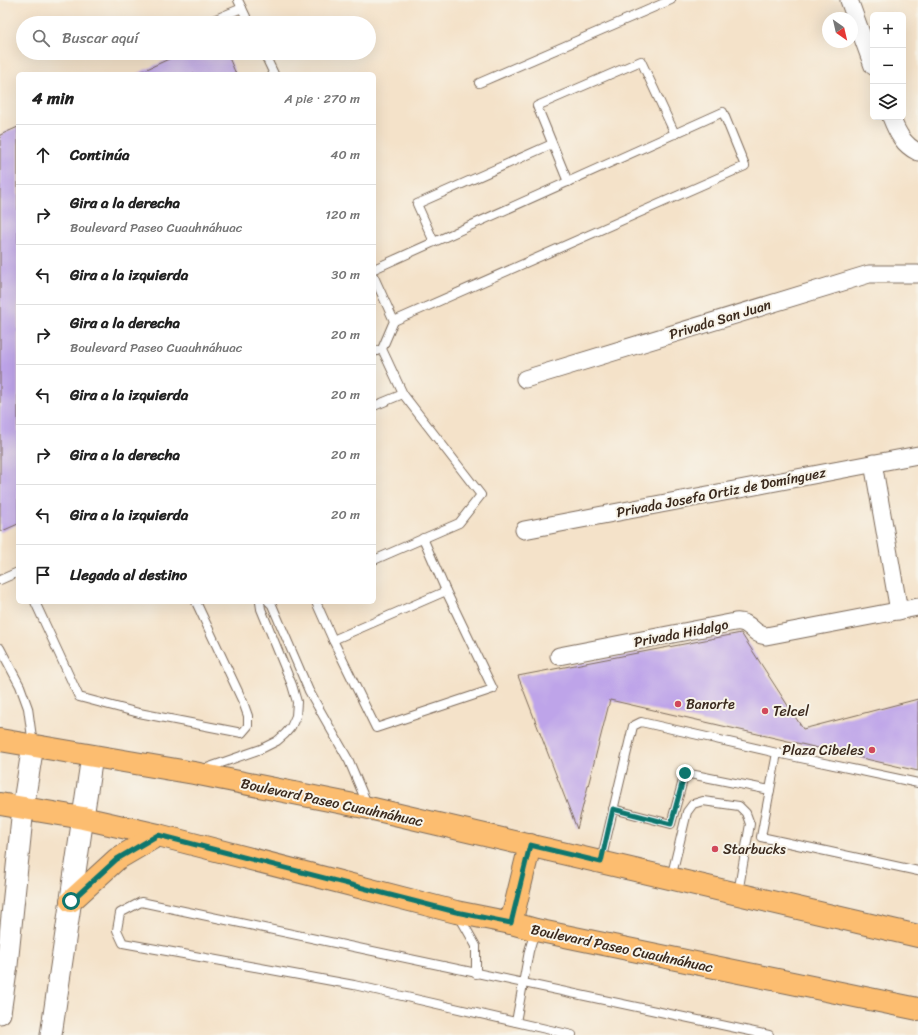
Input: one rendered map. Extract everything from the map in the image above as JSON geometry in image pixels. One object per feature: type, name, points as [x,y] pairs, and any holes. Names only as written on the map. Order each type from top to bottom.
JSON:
[{"type":"main road","name":"Boulevard Paseo Cuauhnáhuac","points":[[0,740],[194,773],[369,808],[918,936]]},
{"type":"main road","name":"Boulevard Paseo Cuauhnáhuac","points":[[0,804],[83,818],[158,835],[456,912],[511,923],[536,930],[918,1009]]},
{"type":"main road","points":[[71,901],[117,859],[158,835]]},
{"type":"main road","points":[[511,923],[530,845]]},
{"type":"street","points":[[849,0],[870,58]]},
{"type":"street","points":[[892,120],[901,139],[908,146],[918,152]]},
{"type":"street","name":"Privada San Juan","points":[[524,379],[869,274],[918,274]]},
{"type":"street","name":"Privada Josefa Ortiz de Domínguez","points":[[524,530],[918,455]]},
{"type":"street","points":[[873,463],[899,611]]},
{"type":"street","name":"Privada Hidalgo","points":[[559,656],[734,622],[745,623],[760,635],[766,636],[918,607]]},
{"type":"street","points":[[0,1013],[3,965],[23,808],[33,745]]},
{"type":"street","points":[[51,1035],[92,756]]},
{"type":"lane","points":[[238,0],[246,16]]},
{"type":"lane","points":[[479,83],[671,0]]},
{"type":"lane","points":[[223,16],[242,8]]},
{"type":"lane","points":[[267,60],[273,72]]},
{"type":"lane","points":[[568,182],[537,106],[640,61],[675,134]]},
{"type":"lane","points":[[376,268],[723,112],[745,166],[394,321],[378,351],[402,394],[481,495],[459,523],[376,559]]},
{"type":"lane","points":[[434,242],[416,204],[552,144]]},
{"type":"lane","points":[[376,281],[394,321]]},
{"type":"lane","points":[[376,405],[402,394]]},
{"type":"lane","points":[[317,604],[376,728],[493,689],[446,591],[424,538]]},
{"type":"lane","points":[[0,580],[16,573]]},
{"type":"lane","points":[[333,640],[446,591]]},
{"type":"lane","points":[[36,604],[79,697],[139,713],[242,733],[248,726],[248,716],[243,702],[197,604]]},
{"type":"lane","points":[[273,604],[309,691],[349,761],[369,808]]},
{"type":"lane","points":[[194,773],[262,749],[277,741],[291,727],[296,716],[297,702],[292,685],[260,605]]},
{"type":"lane","points":[[0,648],[20,686],[28,708],[33,745]]},
{"type":"lane","points":[[601,862],[633,726],[641,722],[918,783]]},
{"type":"lane","points":[[777,753],[761,837],[918,871]]},
{"type":"lane","points":[[613,809],[671,824],[685,773],[770,790]]},
{"type":"lane","points":[[671,878],[687,812],[693,804],[703,800],[739,806],[746,813],[750,824],[738,894]]},
{"type":"lane","points":[[572,1035],[354,985],[123,943],[117,930],[120,913],[140,902],[769,1035]]},
{"type":"lane","points":[[456,912],[476,946],[476,974]]},
{"type":"lane","points":[[516,1022],[529,951],[536,930]]},
{"type":"building","points":[[167,60],[230,60],[235,72],[140,72]]},
{"type":"building","points":[[16,128],[16,525],[0,532],[0,135]]},
{"type":"building","name":"Plaza Cibeles","points":[[741,633],[803,729],[918,699],[918,771],[610,700],[577,829],[518,676]]},
{"type":"place","name":"Banorte","points":[[678,704]]},
{"type":"place","name":"Telcel","points":[[765,711]]},
{"type":"place","name":"Plaza Cibeles","points":[[872,750]]},
{"type":"place","name":"Starbucks","points":[[715,849]]},
{"type":"route","points":[[71,901],[117,859],[158,835],[456,912],[511,923],[530,845],[601,862],[613,809],[671,824],[685,773]]}]
